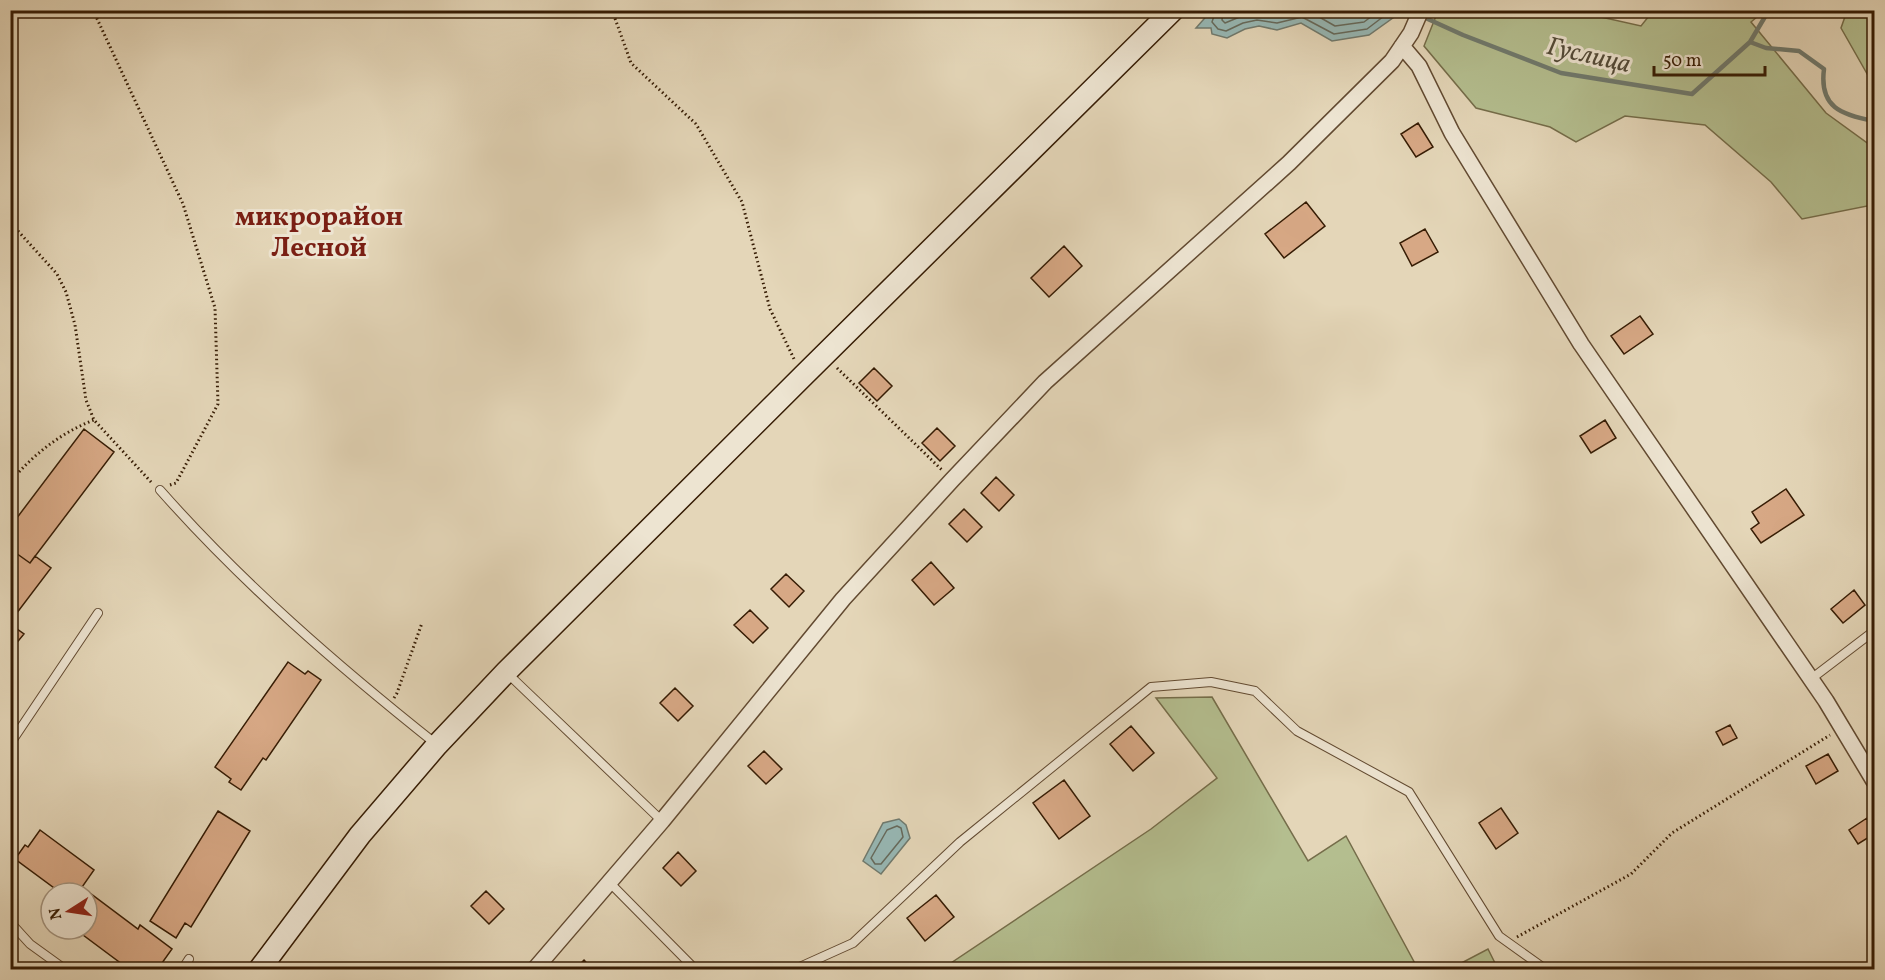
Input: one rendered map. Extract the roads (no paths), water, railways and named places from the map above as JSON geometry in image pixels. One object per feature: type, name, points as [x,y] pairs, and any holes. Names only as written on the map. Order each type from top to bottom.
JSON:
[{"type":"main road","points":[[259,969],[360,835],[437,745],[506,672],[1173,10]]},
{"type":"street","points":[[534,969],[662,821],[843,599],[952,480],[1045,382],[1289,163],[1392,61],[1411,33],[1421,10]]},
{"type":"street","points":[[1401,46],[1419,66],[1452,133],[1581,344],[1811,679],[1875,782]]},
{"type":"lane","points":[[160,490],[204,540],[293,626],[437,745]]},
{"type":"lane","points":[[10,744],[98,613]]},
{"type":"lane","points":[[1811,679],[1875,631]]},
{"type":"lane","points":[[506,672],[662,821]]},
{"type":"lane","points":[[793,969],[853,943],[960,842],[1151,687],[1211,682],[1255,691],[1297,731],[1410,792],[1498,936],[1543,969]]},
{"type":"lane","points":[[610,883],[696,969]]},
{"type":"lane","points":[[11,924],[30,944],[66,969]]},
{"type":"lane","points":[[182,969],[189,959]]},
{"type":"water","points":[[1211,11],[1399,11],[1397,15],[1369,35],[1332,41],[1301,23],[1277,30],[1259,26],[1245,29],[1227,38],[1212,34],[1211,28],[1196,28]]},
{"type":"water","points":[[899,819],[906,825],[910,838],[881,874],[863,861],[883,823]]},
{"type":"waterway","name":"Гуслица","points":[[1408,10],[1463,35],[1561,73],[1692,94],[1750,42],[1769,10]]},
{"type":"waterway","points":[[1750,42],[1766,48],[1799,51],[1824,69],[1825,92],[1835,107],[1852,116],[1874,121]]},
{"type":"district","name":"микрорайон Лесной","points":[[319,232]]}]
